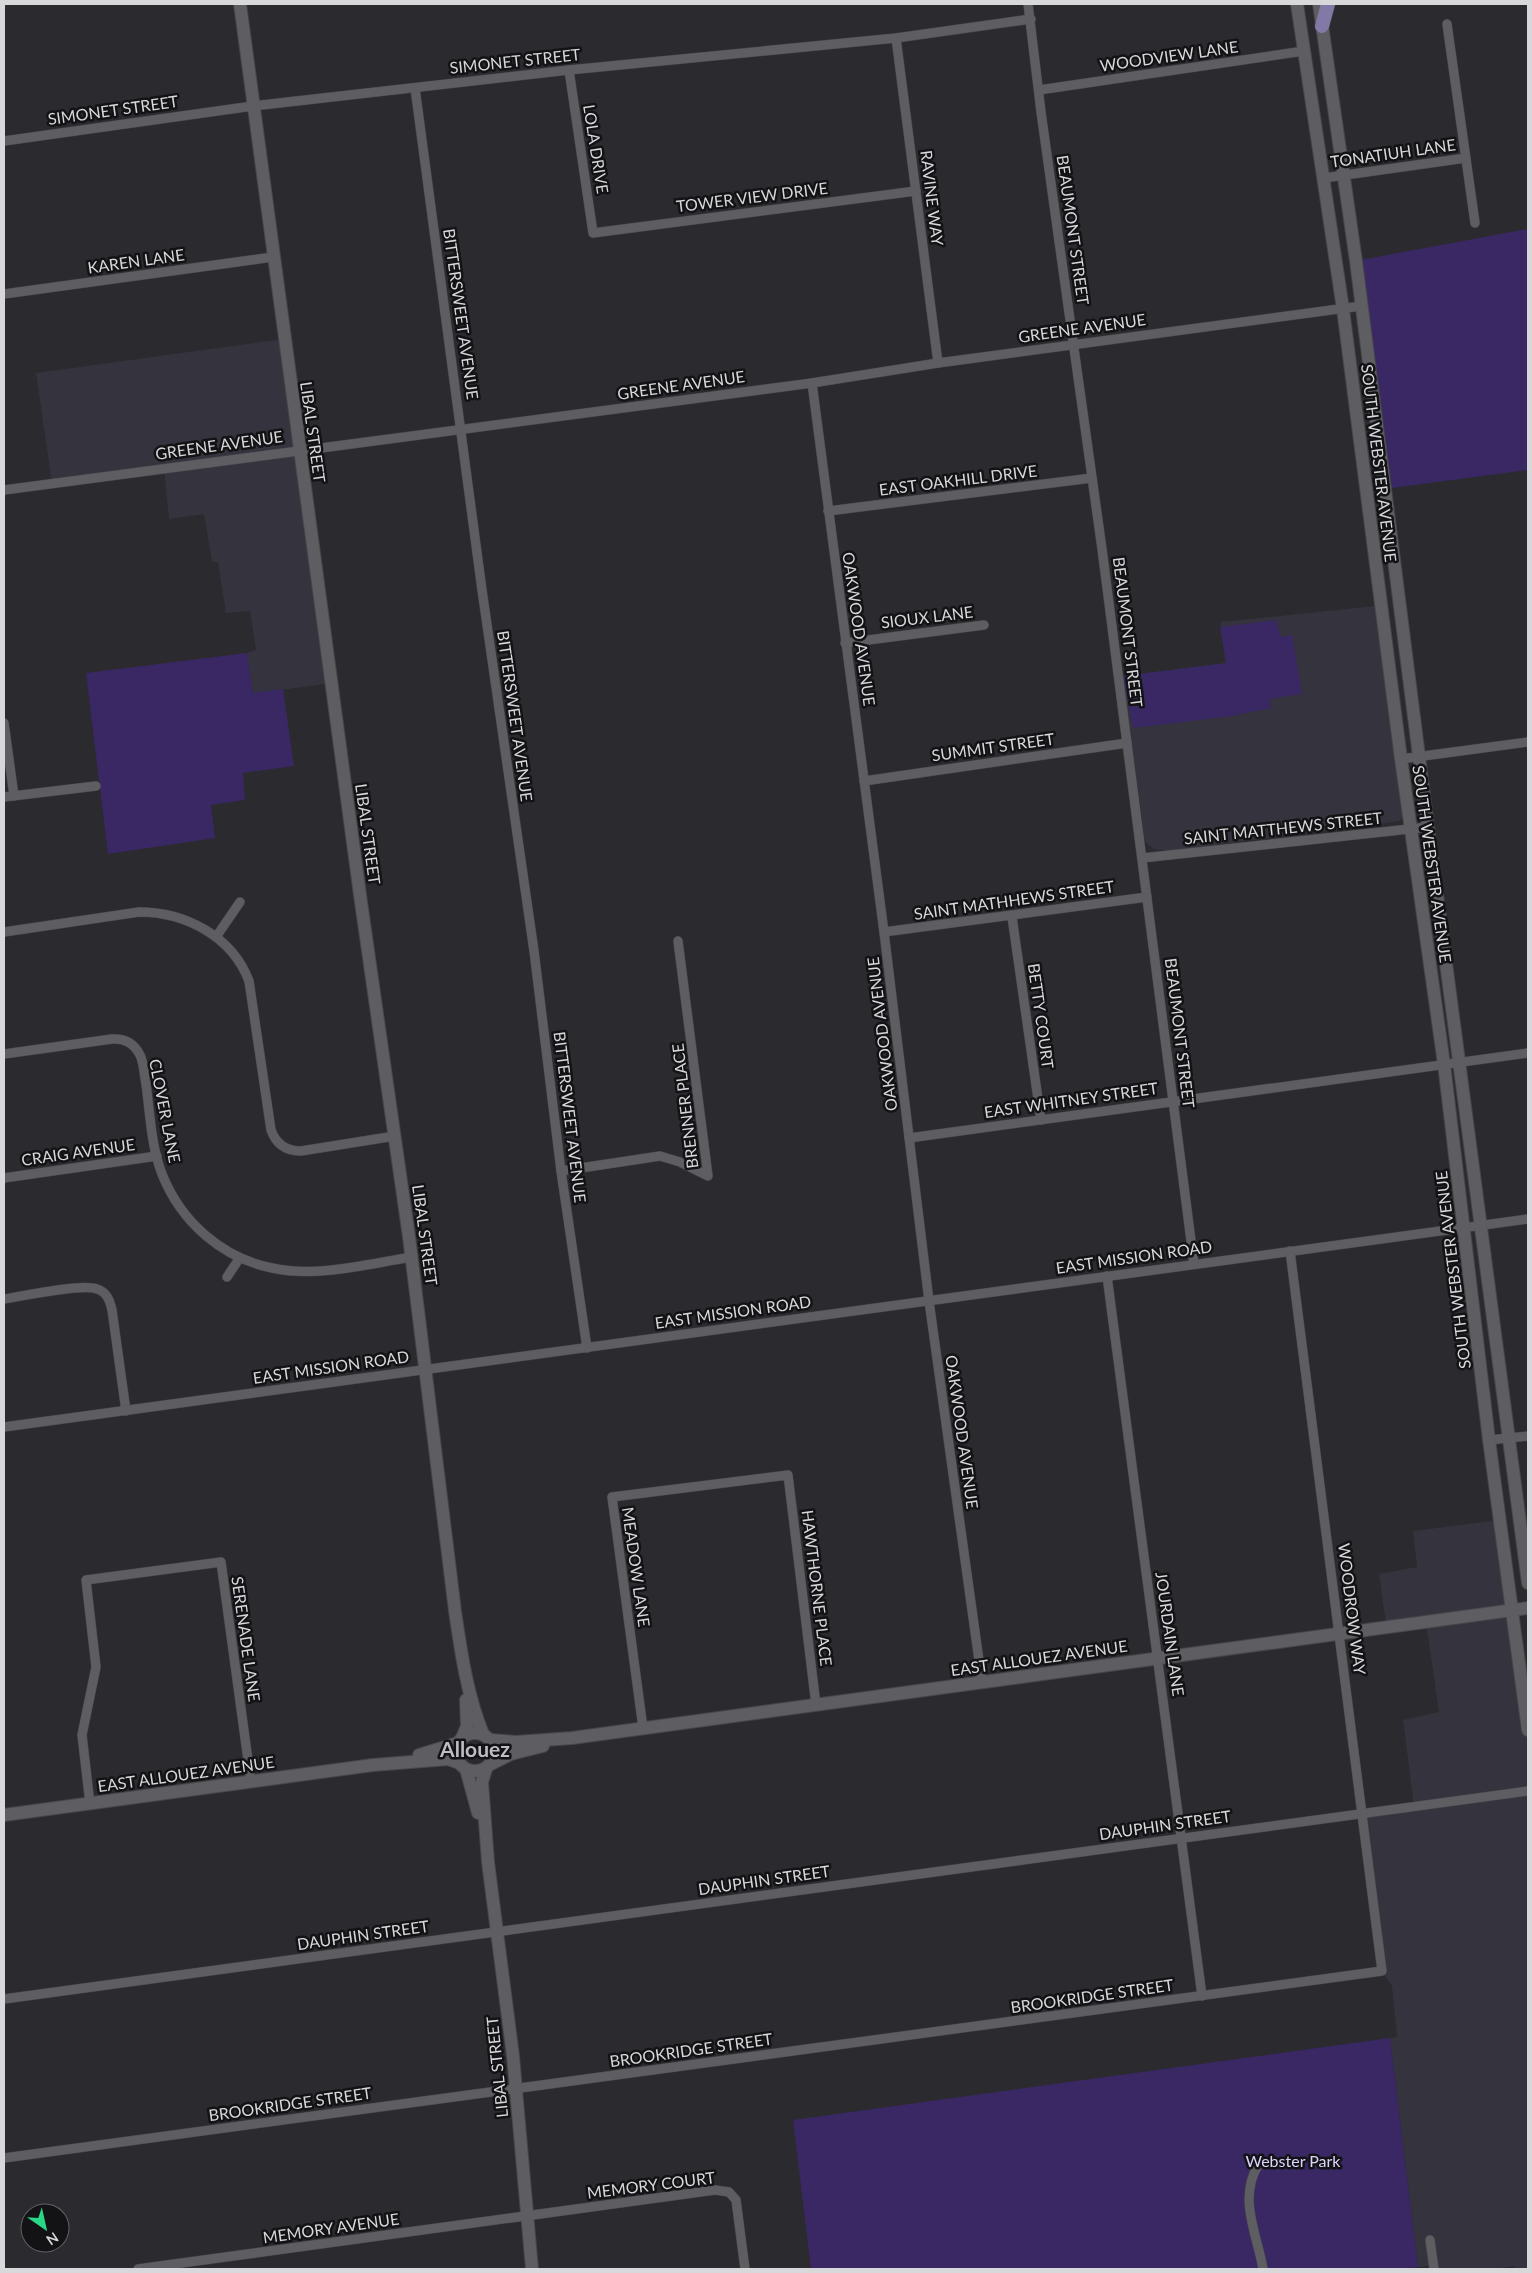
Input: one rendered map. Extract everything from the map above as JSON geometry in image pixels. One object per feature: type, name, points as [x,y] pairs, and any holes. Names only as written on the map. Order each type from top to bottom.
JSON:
[{"type":"main road","points":[[1322,26],[1328,4]]},
{"type":"street","name":"LIBAL STREET","points":[[240,4],[299,449],[412,1257],[464,1668],[467,1722],[460,1741]]},
{"type":"street","name":"BEAUMONT STREET","points":[[1028,4],[1127,743],[1194,1264]]},
{"type":"street","name":"SOUTH WEBSTER AVENUE","points":[[1297,4],[1343,308],[1401,758],[1466,1227],[1489,1440],[1528,1730]]},
{"type":"street","name":"SOUTH WEBSTER AVENUE","points":[[1319,4],[1344,175],[1528,1583]]},
{"type":"street","name":"SIMONET STREET","points":[[4,141],[253,106],[568,70],[896,38],[1031,19]]},
{"type":"street","points":[[1447,24],[1475,223]]},
{"type":"street","name":"RAVINE WAY","points":[[896,38],[938,363]]},
{"type":"street","name":"WOODVIEW LANE","points":[[1039,90],[1304,51]]},
{"type":"street","name":"LOLA DRIVE","points":[[568,70],[593,233]]},
{"type":"street","name":"BITTERSWEET AVENUE","points":[[415,88],[534,951],[561,1172],[587,1348]]},
{"type":"street","name":"TONATIUH LANE","points":[[1324,178],[1466,158]]},
{"type":"street","name":"TOWER VIEW DRIVE","points":[[593,233],[916,191]]},
{"type":"street","name":"KAREN LANE","points":[[4,294],[273,257]]},
{"type":"street","name":"GREENE AVENUE","points":[[4,490],[299,449],[812,383],[938,363],[1361,306]]},
{"type":"street","name":"OAKWOOD AVENUE","points":[[812,383],[884,932],[929,1301],[982,1682]]},
{"type":"street","name":"EAST OAKHILL DRIVE","points":[[828,511],[1092,478]]},
{"type":"street","name":"SIOUX LANE","points":[[845,643],[984,625]]},
{"type":"street","points":[[4,723],[14,796]]},
{"type":"street","points":[[1401,758],[1528,742]]},
{"type":"street","name":"SUMMIT STREET","points":[[864,781],[1127,743]]},
{"type":"street","points":[[4,797],[96,786]]},
{"type":"street","name":"SAINT MATTHEWS STREET","points":[[1142,858],[1428,827]]},
{"type":"street","name":"SAINT MATHHEWS STREET","points":[[884,932],[1147,897]]},
{"type":"street","points":[[216,937],[240,902]]},
{"type":"street","points":[[4,932],[139,912],[157,912],[178,917],[197,925],[216,937],[236,956],[249,981],[271,1130],[276,1140],[287,1149],[301,1151],[395,1136]]},
{"type":"street","name":"BETTY COURT","points":[[1012,916],[1041,1120]]},
{"type":"street","name":"BRENNER PLACE","points":[[561,1172],[660,1156],[680,1162],[708,1176],[678,941]]},
{"type":"street","name":"CLOVER LANE","points":[[4,1054],[112,1039],[124,1040],[130,1043],[142,1061],[157,1156],[168,1188],[190,1221],[213,1242],[239,1259],[272,1268],[299,1272],[412,1257]]},
{"type":"street","name":"EAST WHITNEY STREET","points":[[909,1138],[1528,1053]]},
{"type":"street","name":"CRAIG AVENUE","points":[[4,1178],[157,1156]]},
{"type":"street","name":"EAST MISSION ROAD","points":[[4,1428],[1528,1218]]},
{"type":"street","name":"WOODROW WAY","points":[[1290,1251],[1364,1813],[1382,1971]]},
{"type":"street","points":[[227,1277],[239,1259]]},
{"type":"street","name":"JOURDAIN LANE","points":[[1107,1276],[1202,1996]]},
{"type":"street","points":[[4,1299],[88,1287],[104,1293],[109,1298],[112,1310],[126,1411]]},
{"type":"street","points":[[1489,1440],[1528,1436]]},
{"type":"street","name":"HAWTHORNE PLACE","points":[[788,1475],[816,1705]]},
{"type":"street","name":"MEADOW LANE","points":[[643,1728],[612,1496],[788,1475]]},
{"type":"street","name":"SERENADE LANE","points":[[90,1804],[82,1735],[96,1667],[86,1580],[221,1562],[251,1782]]},
{"type":"street","name":"EAST ALLOUEZ AVENUE","points":[[487,1737],[516,1742],[572,1738],[1528,1608]]},
{"type":"street","name":"LIBAL STREET","points":[[464,1668],[474,1710],[487,1737]]},
{"type":"street","points":[[472,1733],[487,1737],[495,1752],[488,1766],[472,1771],[463,1766],[456,1753],[460,1741],[472,1733]]},
{"type":"street","name":"EAST ALLOUEZ AVENUE","points":[[488,1766],[511,1754],[572,1738]]},
{"type":"street","name":"EAST ALLOUEZ AVENUE","points":[[373,1765],[432,1753],[460,1741]]},
{"type":"street","name":"EAST ALLOUEZ AVENUE","points":[[4,1815],[373,1765],[448,1759],[463,1766]]},
{"type":"street","name":"LIBAL STREET","points":[[463,1766],[488,1862]]},
{"type":"street","name":"LIBAL STREET","points":[[488,1766],[482,1782],[488,1862],[516,2088],[532,2269]]},
{"type":"street","name":"DAUPHIN STREET","points":[[4,1999],[1528,1791]]},
{"type":"street","name":"BROOKRIDGE STREET","points":[[4,2158],[1382,1971]]},
{"type":"street","points":[[1258,2165],[1250,2183],[1248,2195],[1263,2269]]},
{"type":"street","name":"MEMORY COURT","points":[[527,2216],[716,2190],[729,2192],[736,2200],[745,2269]]},
{"type":"street","name":"MEMORY AVENUE","points":[[138,2269],[527,2216]]},
{"type":"street","points":[[1430,2240],[1434,2269]]},
{"type":"shaded area","points":[[284,339],[332,683],[253,694],[247,653],[256,650],[250,611],[226,613],[218,562],[212,562],[204,514],[169,519],[164,468],[52,483],[36,373]]},
{"type":"shaded area","points":[[1376,606],[1403,814],[1400,821],[1167,851],[1154,849],[1145,842],[1123,676],[1226,663],[1221,622]]},
{"type":"shaded area","points":[[1500,1520],[1528,1730],[1528,2269],[1515,2269],[1514,2266],[1494,2269],[1429,2269],[1429,2266],[1418,2267],[1390,2038],[1397,2037],[1392,1986],[1382,1971],[1363,1813],[1414,1806],[1403,1720],[1439,1712],[1426,1623],[1386,1623],[1379,1574],[1417,1567],[1413,1531]]},
{"type":"green space","points":[[1528,229],[1528,470],[1384,489],[1360,260]]},
{"type":"green space","points":[[1277,620],[1280,637],[1292,635],[1302,694],[1270,699],[1271,708],[1232,716],[1133,728],[1123,676],[1226,663],[1220,627]]},
{"type":"green space","points":[[247,653],[253,693],[283,689],[294,766],[243,773],[245,800],[211,805],[215,838],[108,854],[86,673]]},
{"type":"green space","name":"Webster Park","points":[[1390,2038],[1418,2267],[1399,2269],[811,2269],[793,2120]]},
{"type":"district","name":"Allouez","points":[[475,1750]]}]
